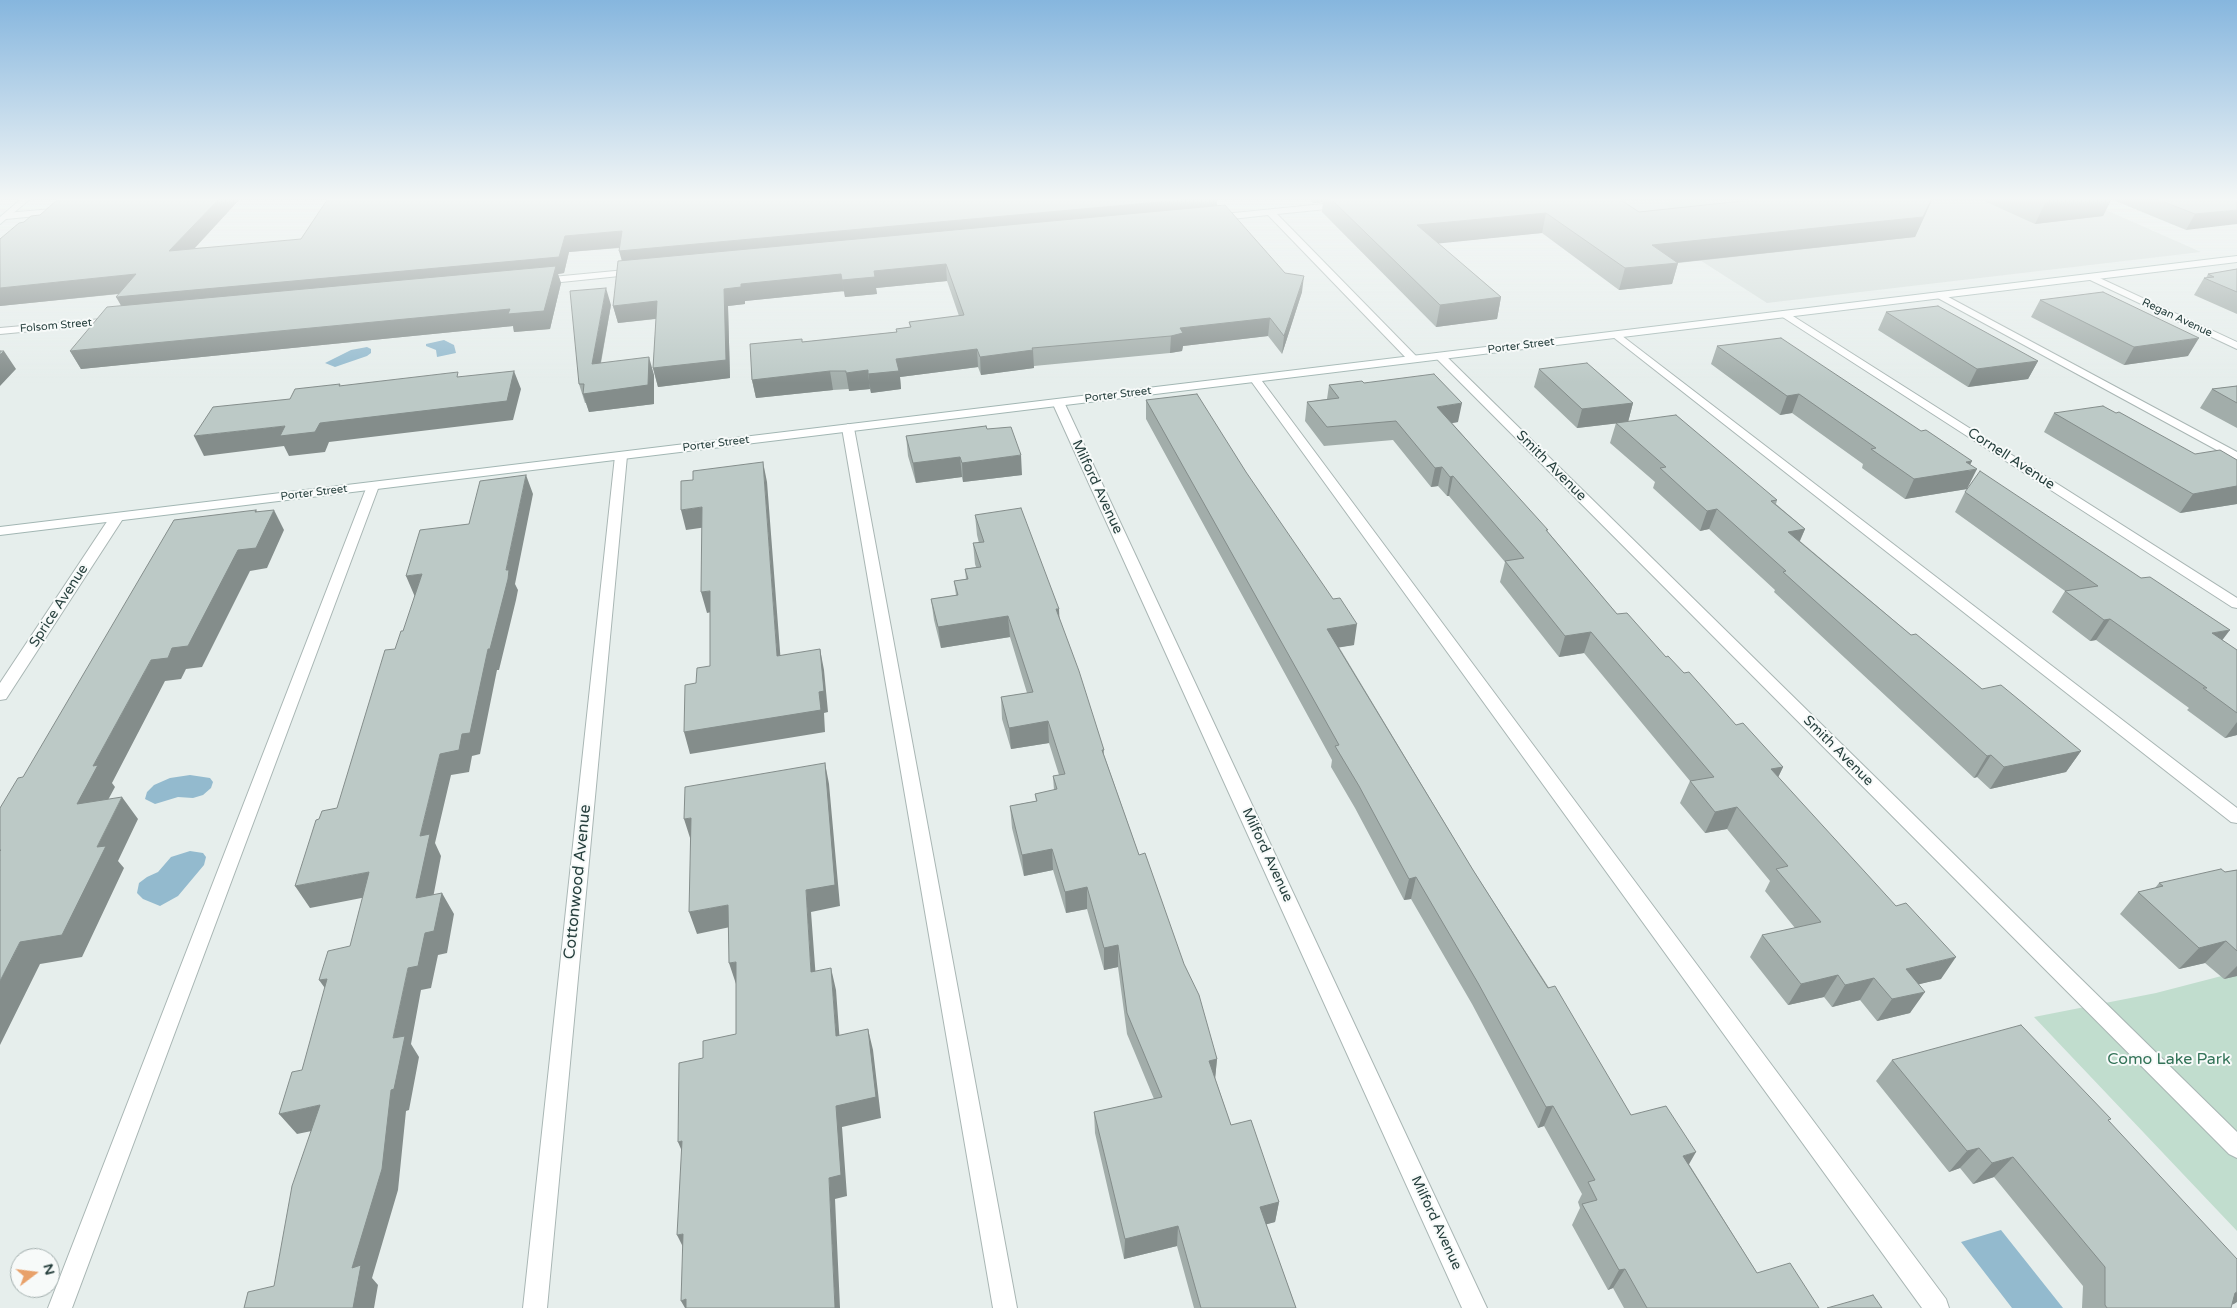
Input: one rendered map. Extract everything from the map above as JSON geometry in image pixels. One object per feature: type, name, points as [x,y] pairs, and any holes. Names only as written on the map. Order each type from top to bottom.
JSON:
[{"type":"street","points":[[1318,261],[1413,359]]},
{"type":"street","name":"Porter Street","points":[[0,531],[1939,295],[2235,261]]},
{"type":"street","points":[[536,281],[646,271]]},
{"type":"street","name":"Regan Avenue","points":[[2091,277],[2237,346]]},
{"type":"street","points":[[1939,295],[2237,458]]},
{"type":"street","name":"Cornell Avenue","points":[[1785,314],[2237,604]]},
{"type":"street","name":"Folsom Street","points":[[0,332],[119,320]]},
{"type":"street","points":[[1617,335],[2237,817]]},
{"type":"street","name":"Smith Avenue","points":[[1440,356],[2237,1147]]},
{"type":"street","points":[[1255,379],[1937,1308]]},
{"type":"street","name":"Milford Avenue","points":[[1058,402],[1475,1308]]},
{"type":"street","points":[[848,428],[1005,1308]]},
{"type":"street","name":"Cottonwood Avenue","points":[[536,1308],[621,456]]},
{"type":"street","points":[[60,1308],[373,486]]},
{"type":"street","name":"Sprice Avenue","points":[[0,695],[117,517]]},
{"type":"shaded area","points":[[1701,261],[2124,261],[1767,303]]},
{"type":"green space","name":"Como Lake Park","points":[[2237,972],[2237,1231],[2034,1017],[2156,993]]},
{"type":"water","points":[[444,340],[454,345],[456,353],[437,357],[436,350],[426,346],[426,344]]},
{"type":"water","points":[[367,347],[371,349],[371,353],[367,356],[335,367],[325,363],[351,350]]},
{"type":"water","points":[[190,775],[210,778],[213,782],[211,788],[203,795],[193,798],[178,797],[155,804],[145,799],[147,792],[154,785],[170,778]]},
{"type":"water","points":[[190,851],[203,853],[206,857],[204,865],[178,896],[160,906],[143,899],[137,893],[139,883],[158,872],[171,857]]},
{"type":"water","points":[[2001,1230],[2063,1308],[2012,1308],[1961,1242]]},
{"type":"building","points":[[0,261],[514,261],[116,297],[136,274],[0,288]]},
{"type":"building","points":[[618,261],[1274,261],[1285,273],[1304,276],[1284,336],[1270,318],[1180,328],[1183,333],[1171,336],[1032,348],[1033,350],[980,357],[977,349],[896,359],[899,371],[868,374],[868,370],[846,373],[846,371],[830,371],[752,380],[750,344],[802,339],[802,342],[897,332],[896,329],[911,327],[909,322],[964,315],[946,264],[874,271],[875,277],[842,280],[841,274],[741,284],[741,287],[724,289],[726,360],[653,368],[657,301],[613,306]]},
{"type":"building","points":[[1395,261],[1459,261],[1501,297],[1440,305]]},
{"type":"building","points":[[1615,261],[1675,261],[1678,263],[1625,268]]},
{"type":"building","points":[[556,266],[544,311],[508,314],[510,309],[70,351],[107,307]]},
{"type":"building","points":[[2237,269],[2237,292],[2204,278],[2214,277],[2208,274]]},
{"type":"building","points":[[606,288],[592,364],[649,357],[648,385],[583,394],[584,384],[579,384],[570,291]]},
{"type":"building","points":[[2103,292],[2199,338],[2134,347],[2040,300]]},
{"type":"building","points":[[1938,306],[2038,361],[1977,369],[1886,312]]},
{"type":"building","points":[[1781,338],[1921,431],[1926,430],[1972,461],[1966,462],[1977,469],[1914,479],[1871,449],[1876,448],[1799,394],[1787,396],[1717,346]]},
{"type":"building","points":[[1587,363],[1633,403],[1582,409],[1539,369]]},
{"type":"building","points":[[514,371],[507,401],[320,423],[315,432],[280,436],[285,426],[194,436],[213,407],[290,399],[295,389],[340,384],[339,386],[458,372],[457,377]]},
{"type":"building","points":[[1434,374],[1462,403],[1437,407],[1548,530],[1546,530],[1617,614],[1627,613],[1666,657],[1668,656],[1684,673],[1689,672],[1736,725],[1743,723],[1783,767],[1771,769],[1896,906],[1906,903],[1956,957],[1906,969],[1925,992],[1892,999],[1874,978],[1845,985],[1838,975],[1801,984],[1762,935],[1821,922],[1776,869],[1788,866],[1737,807],[1715,812],[1690,781],[1714,777],[1591,632],[1565,636],[1505,561],[1524,558],[1453,476],[1450,477],[1442,467],[1435,468],[1396,421],[1327,427],[1307,402],[1339,398],[1329,385],[1362,381],[1364,383]]},
{"type":"building","points":[[2237,386],[2237,403],[2212,389]]},
{"type":"building","points":[[1197,394],[1246,472],[1333,599],[1340,598],[1357,624],[1327,629],[1473,870],[1548,988],[1555,986],[1631,1115],[1666,1106],[1696,1152],[1683,1156],[1757,1273],[1790,1263],[1819,1308],[1647,1308],[1625,1269],[1619,1270],[1582,1204],[1597,1200],[1588,1182],[1595,1180],[1553,1106],[1546,1107],[1478,983],[1416,877],[1409,879],[1359,786],[1335,746],[1339,745],[1146,400]]},
{"type":"building","points":[[2103,406],[2116,413],[2119,412],[2195,454],[2220,450],[2237,460],[2237,486],[2193,494],[2054,413]]},
{"type":"building","points":[[1676,415],[1777,500],[1771,501],[1805,529],[1788,532],[1911,635],[1916,634],[1982,689],[2001,685],[2081,751],[2004,767],[1991,755],[1987,756],[1783,572],[1786,571],[1717,509],[1707,511],[1660,468],[1666,467],[1616,423]]},
{"type":"building","points":[[986,426],[987,429],[1011,427],[1021,455],[962,463],[960,457],[913,463],[906,436]]},
{"type":"building","points":[[763,462],[777,656],[820,649],[824,691],[819,692],[821,710],[684,732],[685,685],[696,683],[697,668],[710,666],[710,591],[701,592],[702,507],[681,510],[681,481],[693,480],[693,471]]},
{"type":"building","points":[[1980,471],[2141,578],[2150,577],[2230,630],[2212,633],[2237,650],[2237,713],[2203,688],[2207,688],[2110,619],[2104,620],[2065,591],[2098,586],[1965,492]]},
{"type":"building","points":[[526,475],[506,570],[509,570],[508,579],[490,649],[488,649],[470,733],[462,734],[459,750],[440,754],[420,836],[430,834],[416,898],[442,893],[434,931],[425,933],[418,966],[408,968],[393,1038],[405,1036],[394,1089],[391,1090],[382,1169],[352,1268],[361,1265],[353,1308],[244,1308],[248,1292],[274,1286],[292,1186],[320,1105],[279,1114],[292,1072],[302,1070],[327,979],[319,980],[328,951],[350,946],[369,872],[295,886],[316,820],[319,819],[322,811],[337,808],[385,650],[395,649],[401,631],[403,631],[422,574],[406,576],[420,530],[469,524],[480,481]]},
{"type":"building","points":[[1021,508],[1059,609],[1056,609],[1079,671],[1104,750],[1102,750],[1139,855],[1145,853],[1184,964],[1199,995],[1217,1059],[1209,1061],[1231,1125],[1251,1120],[1279,1202],[1260,1207],[1296,1308],[1201,1308],[1178,1226],[1125,1239],[1094,1112],[1162,1097],[1127,1013],[1118,945],[1104,948],[1087,887],[1065,892],[1052,849],[1022,855],[1010,806],[1037,801],[1035,794],[1057,789],[1053,776],[1065,774],[1048,721],[1009,728],[1001,697],[1033,692],[1008,616],[938,627],[931,599],[958,595],[954,581],[968,579],[965,569],[981,567],[973,543],[984,542],[975,515]]},
{"type":"building","points":[[256,510],[255,512],[274,510],[256,548],[238,550],[188,646],[172,648],[168,658],[151,660],[93,766],[98,765],[77,804],[122,797],[97,847],[106,846],[62,935],[20,942],[0,981],[0,808],[18,778],[23,777],[174,520]]},
{"type":"building","points":[[825,763],[835,885],[806,890],[811,972],[831,968],[836,1036],[868,1029],[876,1097],[836,1106],[841,1175],[829,1178],[835,1308],[686,1308],[686,1299],[681,1301],[683,1234],[677,1235],[682,1141],[678,1142],[679,1063],[703,1058],[703,1041],[736,1034],[736,962],[729,963],[728,905],[689,912],[691,818],[684,819],[685,787]]},
{"type":"building","points":[[2221,869],[2225,872],[2237,870],[2237,951],[2226,941],[2199,948],[2138,892],[2163,886],[2159,883]]},
{"type":"building","points":[[2021,1025],[2111,1119],[2108,1120],[2237,1259],[2237,1292],[2235,1293],[2231,1308],[2107,1308],[2105,1305],[2105,1267],[2013,1157],[1992,1163],[1979,1148],[1967,1151],[1892,1060]]},
{"type":"building","points":[[1873,1295],[1882,1308],[1827,1308]]}]
